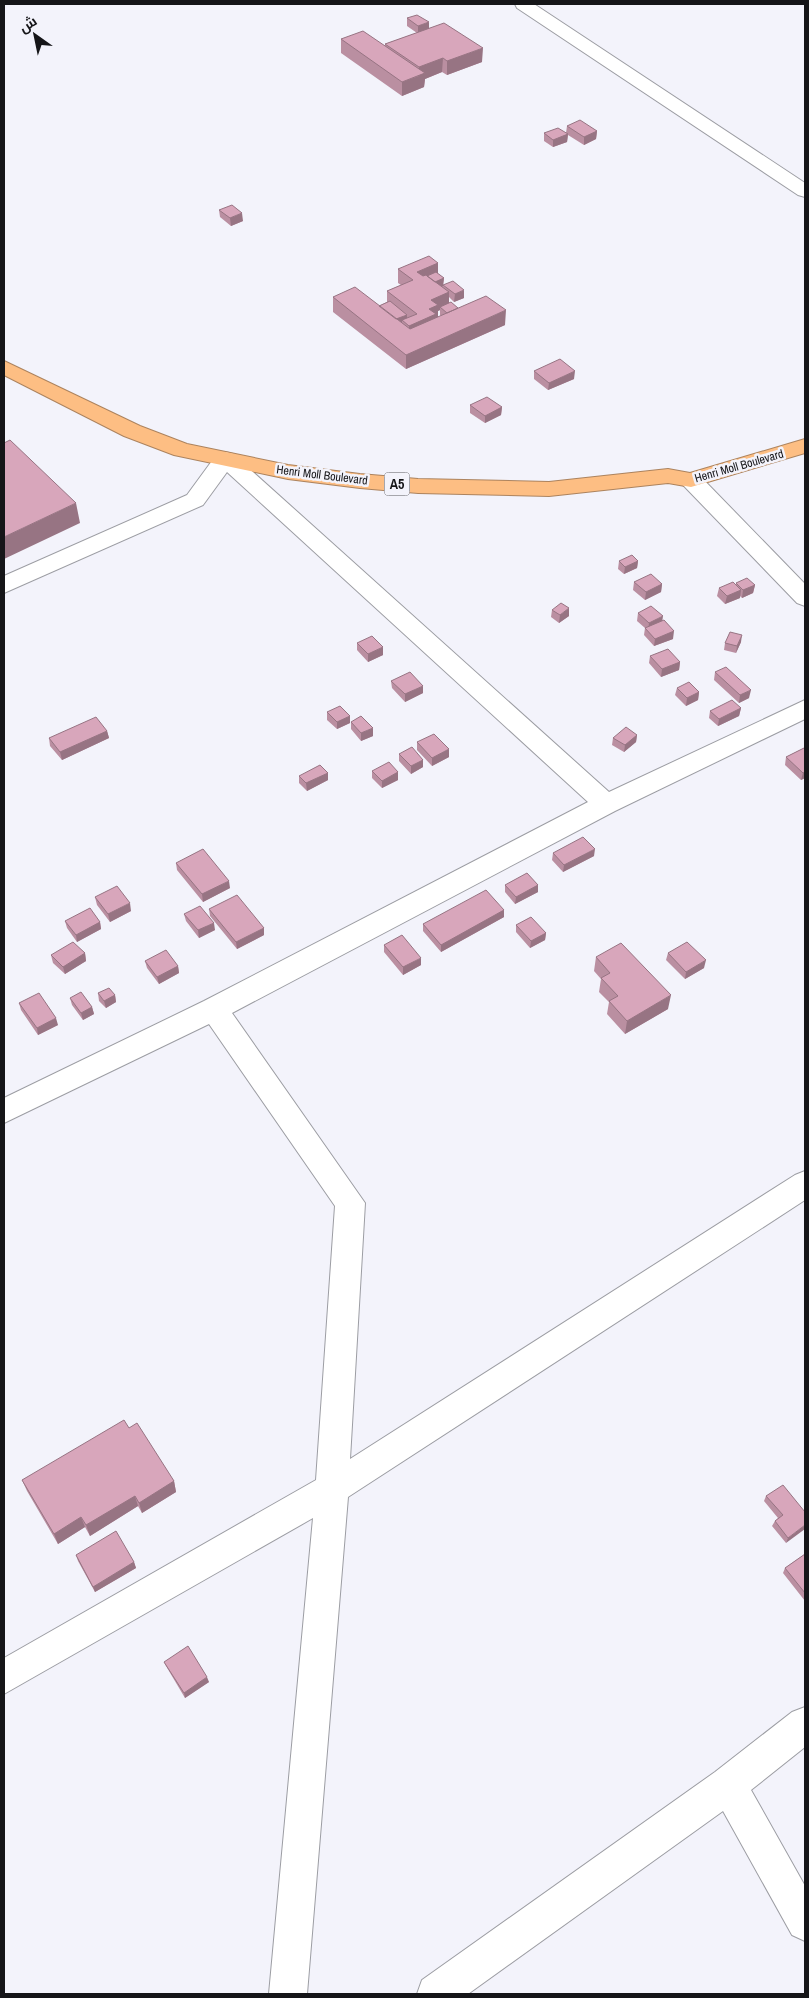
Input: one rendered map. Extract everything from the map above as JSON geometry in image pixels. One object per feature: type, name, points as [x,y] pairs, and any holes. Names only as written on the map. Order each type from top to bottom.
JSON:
[{"type":"highway","name":"Henri Moll Boulevard","points":[[4,367],[132,431],[182,450],[288,472],[418,486],[549,489],[668,476],[691,480],[805,446]]},
{"type":"street","points":[[523,4],[805,191]]},
{"type":"street","points":[[4,585],[195,500],[226,459],[606,804]]},
{"type":"street","points":[[691,480],[805,598]]},
{"type":"street","points":[[4,1111],[214,1008],[606,804],[805,709]]},
{"type":"street","points":[[214,1008],[350,1203],[332,1489],[288,1994]]},
{"type":"street","points":[[4,1677],[332,1489],[805,1184]]},
{"type":"street","points":[[436,1994],[728,1785],[805,1725]]},
{"type":"street","points":[[728,1785],[805,1922]]},
{"type":"building","points":[[417,15],[429,22],[418,26],[407,18]]},
{"type":"building","points":[[444,23],[483,48],[447,61],[443,58],[419,67],[385,44]]},
{"type":"building","points":[[363,31],[425,73],[402,82],[341,39]]},
{"type":"building","points":[[580,120],[597,131],[584,137],[567,126]]},
{"type":"building","points":[[558,128],[568,134],[553,140],[544,133]]},
{"type":"building","points":[[232,205],[242,213],[230,218],[219,210]]},
{"type":"building","points":[[429,256],[438,263],[417,272],[423,276],[426,275],[449,292],[431,300],[438,305],[429,309],[436,314],[409,326],[402,320],[417,314],[387,291],[413,280],[398,269]]},
{"type":"building","points":[[436,272],[444,278],[435,282],[427,276]]},
{"type":"building","points":[[453,281],[464,290],[455,294],[443,285]]},
{"type":"building","points":[[355,287],[410,329],[486,296],[506,310],[406,355],[333,297]]},
{"type":"building","points":[[390,301],[407,315],[396,319],[379,306]]},
{"type":"building","points":[[451,302],[458,308],[447,313],[440,307]]},
{"type":"building","points":[[560,359],[575,371],[549,383],[534,371]]},
{"type":"building","points":[[487,397],[502,407],[485,416],[470,405]]},
{"type":"building","points":[[10,440],[76,503],[4,537],[4,443]]},
{"type":"building","points":[[632,555],[638,561],[625,567],[619,561]]},
{"type":"building","points":[[651,574],[662,584],[646,592],[634,582]]},
{"type":"building","points":[[747,578],[755,585],[743,590],[736,583]]},
{"type":"building","points":[[733,582],[741,590],[727,596],[719,588]]},
{"type":"building","points":[[561,603],[569,608],[560,615],[552,610]]},
{"type":"building","points":[[651,606],[663,616],[649,623],[638,613]]},
{"type":"building","points":[[664,620],[674,631],[655,639],[645,628]]},
{"type":"building","points":[[730,632],[742,635],[737,646],[725,643]]},
{"type":"building","points":[[372,636],[383,647],[368,654],[357,643]]},
{"type":"building","points":[[668,649],[680,662],[662,669],[650,656]]},
{"type":"building","points":[[726,667],[751,690],[740,695],[715,672]]},
{"type":"building","points":[[410,672],[423,686],[405,694],[391,681]]},
{"type":"building","points":[[689,682],[699,692],[687,698],[677,688]]},
{"type":"building","points":[[732,700],[741,708],[719,719],[710,711]]},
{"type":"building","points":[[340,706],[350,716],[337,722],[327,712]]},
{"type":"building","points":[[361,716],[373,728],[361,733],[351,722]]},
{"type":"building","points":[[96,717],[107,731],[60,752],[49,738]]},
{"type":"building","points":[[626,727],[637,735],[625,745],[613,738]]},
{"type":"building","points":[[434,734],[449,749],[432,758],[417,742]]},
{"type":"building","points":[[412,747],[423,760],[411,766],[399,754]]},
{"type":"building","points":[[804,748],[805,772],[803,773],[786,757]]},
{"type":"building","points":[[389,762],[398,772],[382,781],[372,771]]},
{"type":"building","points":[[320,765],[328,773],[306,783],[299,776]]},
{"type":"building","points":[[583,837],[595,849],[564,865],[553,853]]},
{"type":"building","points":[[203,849],[229,881],[202,894],[176,863]]},
{"type":"building","points":[[527,873],[538,885],[516,897],[505,885]]},
{"type":"building","points":[[117,886],[130,903],[108,914],[95,897]]},
{"type":"building","points":[[486,890],[504,910],[441,945],[423,924]]},
{"type":"building","points":[[237,895],[264,928],[236,942],[209,909]]},
{"type":"building","points":[[200,906],[214,923],[198,930],[184,914]]},
{"type":"building","points":[[90,908],[100,922],[76,935],[65,921]]},
{"type":"building","points":[[531,917],[546,933],[531,941],[516,925]]},
{"type":"building","points":[[402,935],[421,958],[403,967],[384,945]]},
{"type":"building","points":[[73,942],[85,953],[63,967],[51,955]]},
{"type":"building","points":[[687,942],[706,960],[686,972],[668,953]]},
{"type":"building","points":[[621,943],[671,995],[627,1021],[609,1001],[618,996],[601,978],[610,973],[596,957]]},
{"type":"building","points":[[166,950],[178,966],[157,977],[145,961]]},
{"type":"building","points":[[109,988],[115,995],[104,1001],[98,993]]},
{"type":"building","points":[[81,992],[92,1007],[81,1013],[70,998]]},
{"type":"building","points":[[39,993],[56,1018],[37,1028],[19,1003]]},
{"type":"building","points":[[124,1420],[129,1428],[137,1423],[174,1481],[139,1503],[135,1496],[86,1525],[81,1517],[54,1534],[22,1480]]},
{"type":"building","points":[[783,1485],[805,1512],[805,1525],[788,1538],[775,1521],[783,1515],[766,1496]]},
{"type":"building","points":[[116,1531],[134,1562],[93,1587],[76,1555]]},
{"type":"building","points":[[805,1554],[805,1593],[785,1568]]},
{"type":"building","points":[[188,1646],[207,1677],[184,1693],[164,1662]]}]
